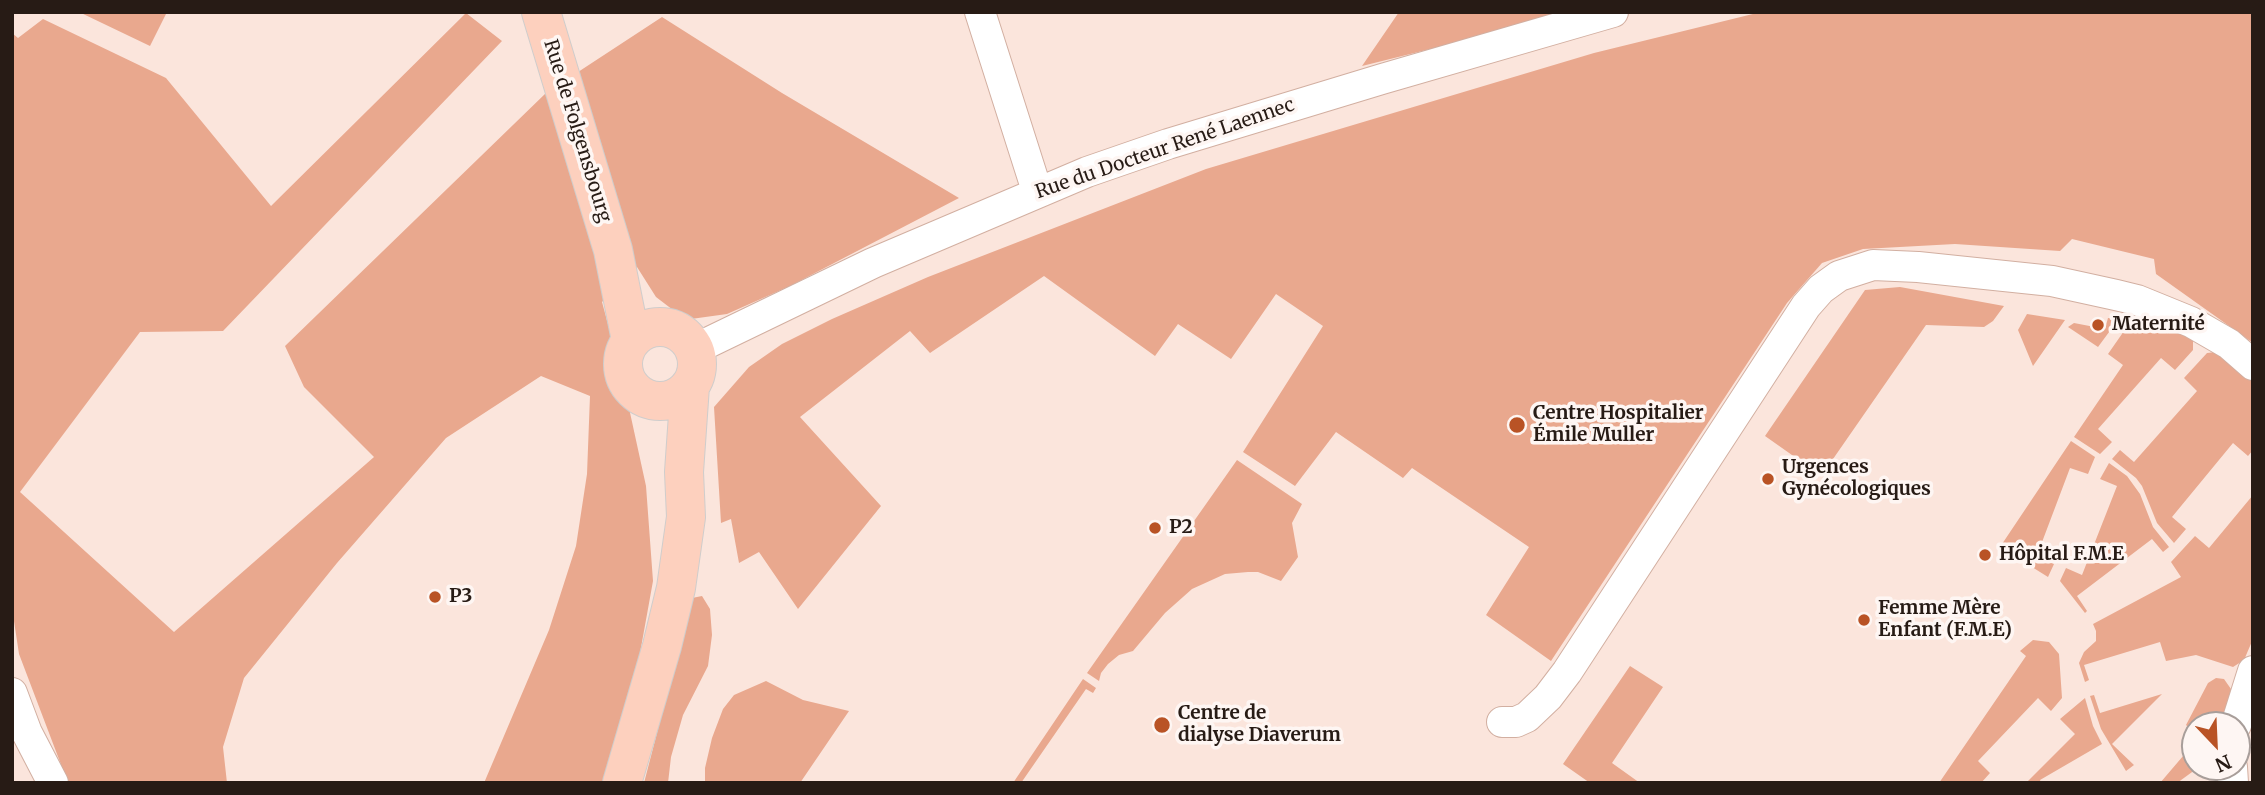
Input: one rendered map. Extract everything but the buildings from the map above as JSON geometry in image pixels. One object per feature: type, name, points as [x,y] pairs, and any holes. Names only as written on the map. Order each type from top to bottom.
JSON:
[{"type":"main road","name":"Rue de Folgensbourg","points":[[541,12],[613,250],[631,340]]},
{"type":"main road","name":"Rue de Folgensbourg","points":[[613,250],[684,354]]},
{"type":"main road","points":[[640,333],[684,354],[680,395],[667,400],[653,400],[639,395],[628,384],[623,369],[624,354],[631,340],[640,333]]},
{"type":"main road","points":[[622,783],[676,588],[684,530],[684,354]]},
{"type":"main road","points":[[653,400],[684,472]]},
{"type":"street","points":[[980,12],[1037,191]]},
{"type":"street","name":"Rue du Docteur René Laennec","points":[[684,354],[873,263],[1087,172],[1181,140],[1613,12]]},
{"type":"street","points":[[1502,722],[1516,722],[1528,717],[1567,672],[1807,306],[1821,289],[1839,276],[1873,265],[2052,281],[2137,300],[2191,322],[2229,344],[2253,365]]},
{"type":"street","points":[[2240,711],[2253,671]]},
{"type":"street","points":[[12,693],[27,733],[53,783]]},
{"type":"shaded area","points":[[79,12],[167,12],[150,46]]},
{"type":"shaded area","points":[[1399,12],[1579,12],[1362,66]]},
{"type":"shaded area","points":[[1761,12],[2253,12],[2253,343],[2156,274],[2154,259],[2072,239],[2060,251],[1955,244],[1863,249],[1822,263],[1787,303],[1551,661],[1486,615],[1529,547],[1412,468],[1403,478],[1336,432],[1295,486],[1243,452],[1323,326],[1276,294],[1231,359],[1178,324],[1155,356],[1044,276],[930,353],[910,331],[800,417],[881,506],[798,609],[759,552],[739,563],[731,519],[721,523],[714,407],[749,367],[782,344],[928,277],[1206,169],[1594,53]]},
{"type":"shaded area","points":[[466,13],[502,41],[223,331],[140,332],[20,492],[174,632],[374,457],[304,387],[285,346],[546,93],[662,17],[782,93],[959,198],[790,286],[727,314],[691,319],[673,310],[656,297],[637,267],[602,302],[622,376],[646,486],[653,581],[631,703],[603,783],[484,783],[549,630],[576,546],[587,474],[590,396],[541,376],[446,438],[337,563],[244,678],[223,747],[227,783],[68,783],[19,654],[12,608],[12,33],[18,38],[43,19],[166,78],[271,206]]},
{"type":"shaded area","points":[[1900,287],[2004,306],[1993,321],[1984,327],[1926,325],[1824,472],[1815,465],[1809,467],[1765,436],[1865,290]]},
{"type":"shaded area","points":[[2027,314],[2065,320],[2033,366],[2018,330]]},
{"type":"shaded area","points":[[2108,318],[2114,318],[2115,324],[2098,347],[2068,327],[2074,323],[2105,329]]},
{"type":"shaded area","points":[[2138,324],[2186,332],[2193,340],[2193,350],[2175,370],[2161,358],[2098,429],[2112,442],[2100,454],[2074,437],[2123,365],[2108,354],[2124,331]]},
{"type":"shaded area","points":[[2216,352],[2253,380],[2253,450],[2248,456],[2233,443],[2172,517],[2186,529],[2174,543],[2157,523],[2142,486],[2112,459],[2120,450],[2134,462],[2197,391],[2184,378],[2207,353]]},
{"type":"shaded area","points":[[2071,441],[2095,457],[2088,474],[2070,468],[2036,558],[2054,564],[2048,577],[2000,547]]},
{"type":"shaded area","points":[[1237,460],[1302,504],[1292,523],[1298,557],[1281,581],[1258,572],[1225,574],[1192,589],[1165,613],[1133,651],[1119,655],[1108,664],[1099,681],[1087,673]]},
{"type":"shaded area","points":[[2109,463],[2127,476],[2140,494],[2153,527],[2169,547],[2163,552],[2152,539],[2077,596],[2087,611],[2085,613],[2060,581],[2066,568],[2082,575],[2117,486],[2100,479]]},
{"type":"shaded area","points":[[2253,495],[2253,639],[2244,660],[2233,667],[2196,655],[2166,661],[2160,642],[2084,665],[2089,680],[2085,682],[2079,663],[2084,652],[2096,641],[2093,624],[2181,577],[2171,562],[2195,536],[2209,548]]},
{"type":"shaded area","points":[[702,596],[710,609],[712,635],[708,666],[683,715],[671,757],[668,783],[644,783],[692,598]]},
{"type":"shaded area","points":[[2033,640],[2049,642],[2059,654],[2062,698],[2051,711],[2038,698],[1978,761],[1990,773],[1981,783],[1939,783],[2026,656],[2020,651]]},
{"type":"shaded area","points":[[1630,666],[1663,687],[1612,763],[1640,783],[1590,783],[1563,764]]},
{"type":"shaded area","points":[[2216,678],[2224,679],[2231,689],[2227,711],[2193,711],[2208,683]]},
{"type":"shaded area","points":[[1083,679],[1096,688],[1093,693],[1086,689],[1021,783],[1013,783]]},
{"type":"shaded area","points":[[766,681],[803,700],[849,711],[800,783],[705,783],[705,768],[712,738],[723,709],[734,695]]},
{"type":"shaded area","points":[[2162,694],[2112,744],[2134,765],[2126,771],[2101,729],[2090,696],[2094,695],[2100,713]]},
{"type":"shaded area","points":[[2085,698],[2093,726],[2102,744],[2040,780],[2041,783],[2026,783],[2075,734],[2060,719]]},
{"type":"shaded area","points":[[2181,758],[2181,780],[2177,783],[2160,783]]},
{"type":"place","name":"Maternité","points":[[2098,325]]},
{"type":"place","name":"Centre Hospitalier Émile Muller","points":[[1517,425]]},
{"type":"place","name":"Urgences Gynécologiques","points":[[1768,479]]},
{"type":"place","name":"P2","points":[[1155,528]]},
{"type":"place","name":"Hôpital F.M.E","points":[[1985,555]]},
{"type":"place","name":"P3","points":[[435,597]]},
{"type":"place","name":"Femme Mère Enfant (F.M.E)","points":[[1864,620]]},
{"type":"place","name":"Centre de dialyse Diaverum","points":[[1162,725]]}]
